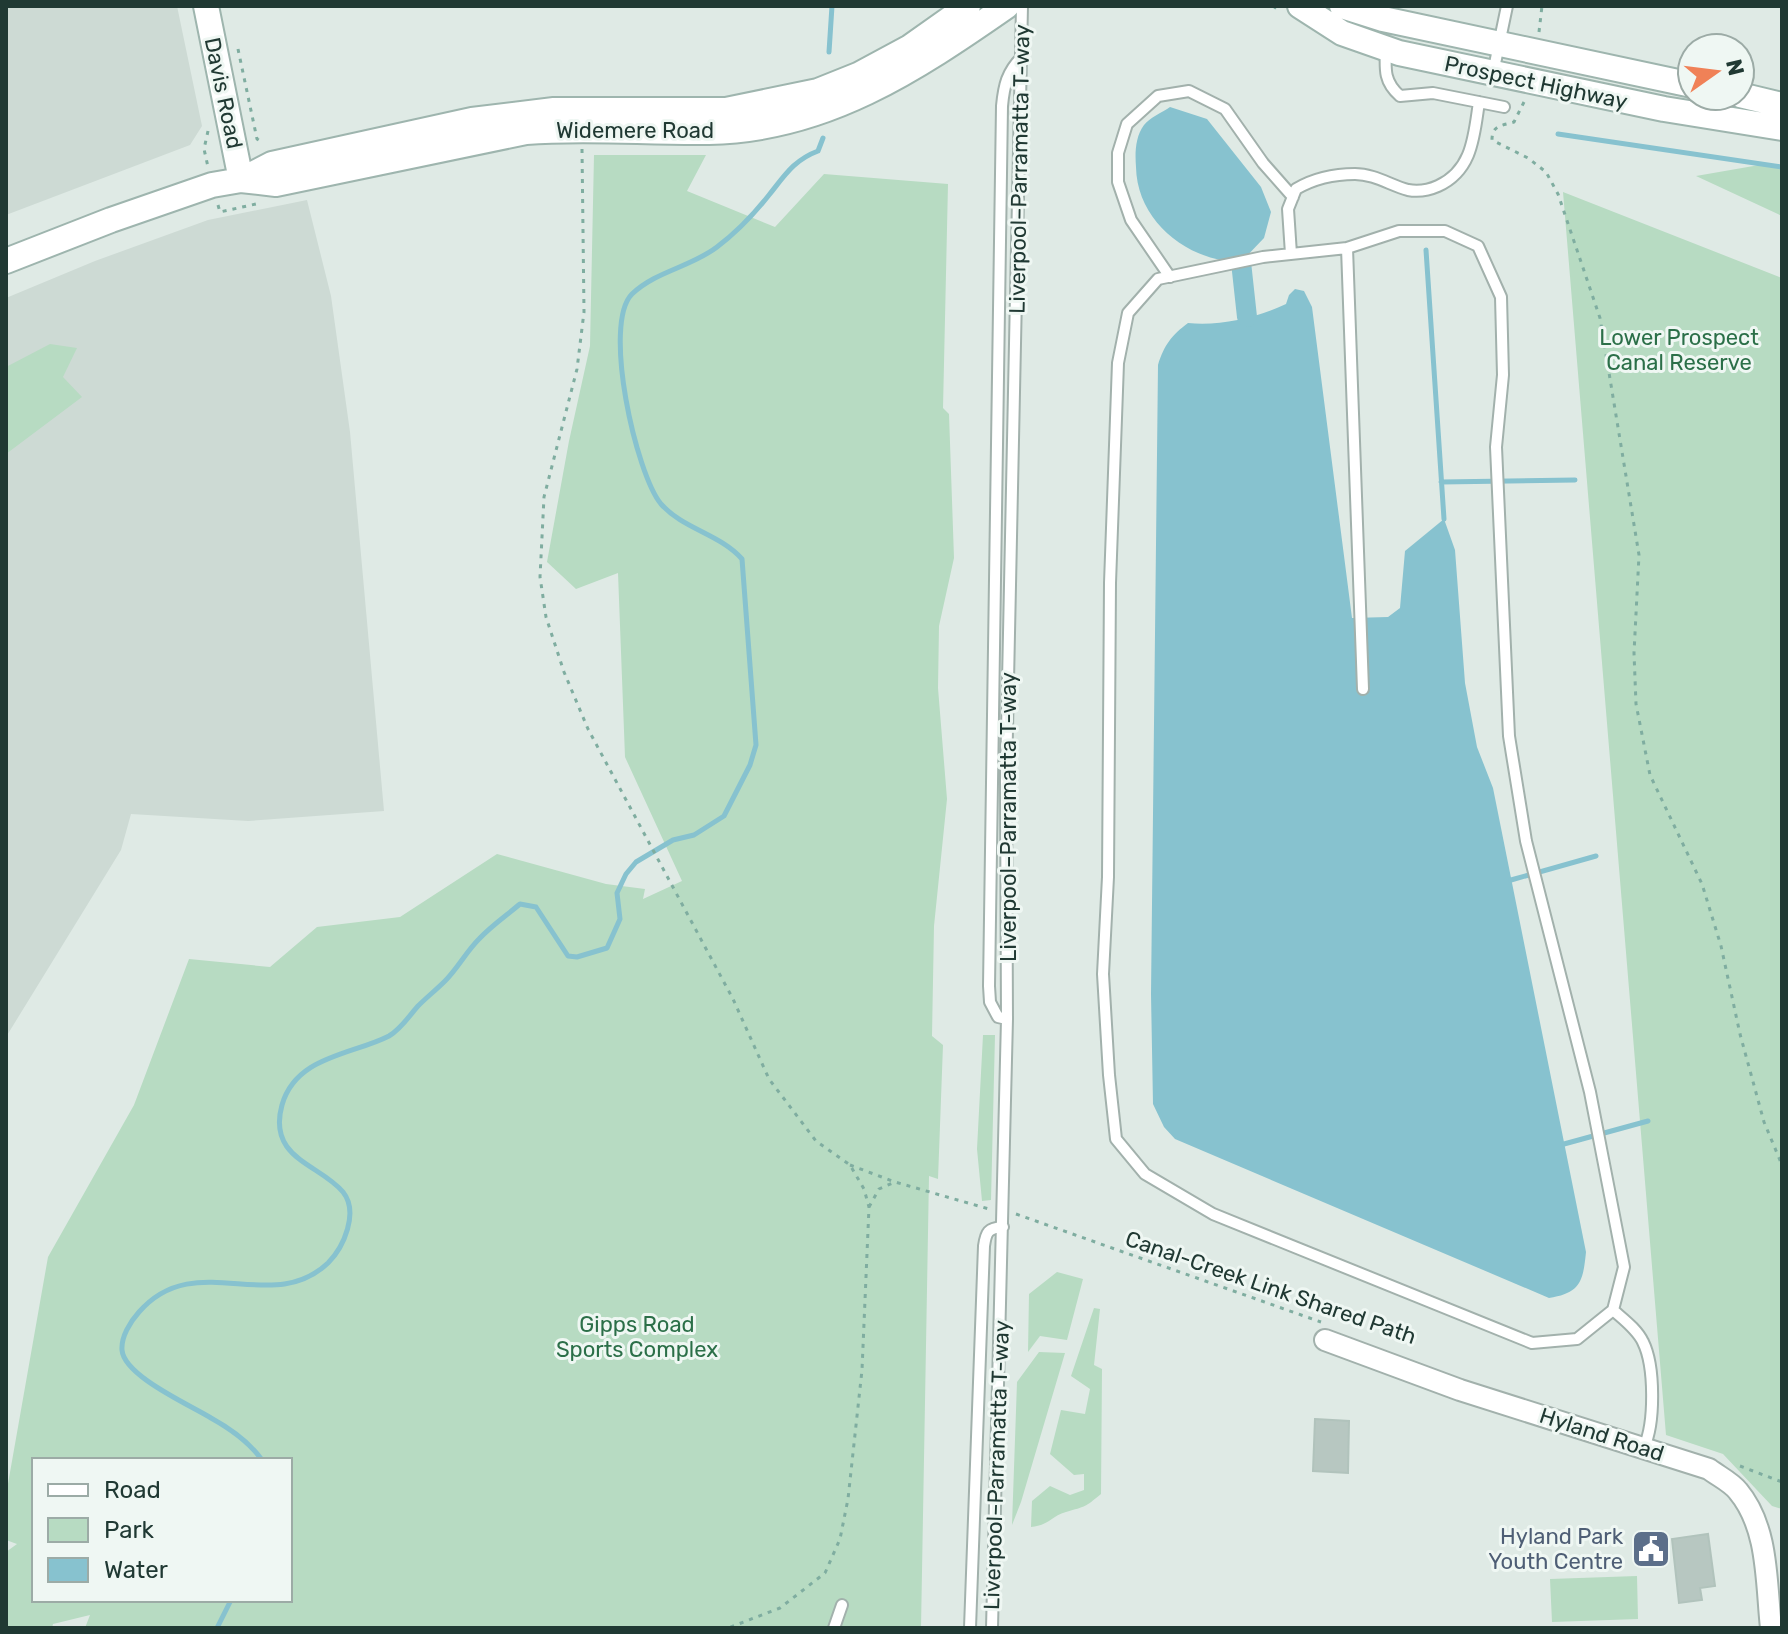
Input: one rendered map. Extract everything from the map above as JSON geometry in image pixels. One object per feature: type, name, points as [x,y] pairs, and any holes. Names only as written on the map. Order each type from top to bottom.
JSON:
[{"type":"main road","name":"Davis Road","points":[[206,6],[241,180]]},
{"type":"main road","name":"Prospect Highway","points":[[1300,6],[1342,33],[1386,49],[1674,111],[1782,128]]},
{"type":"main road","name":"Prospect Highway","points":[[1342,6],[1383,19],[1676,82]]},
{"type":"main road","name":"Widemere Road","points":[[862,84],[895,79],[1011,7]]},
{"type":"main road","name":"Widemere Road","points":[[6,261],[212,185],[241,180],[276,184],[526,132],[726,120],[789,121],[835,108],[862,84],[962,10]]},
{"type":"main road","points":[[1756,99],[1782,105]]},
{"type":"street","name":"Hyland Road","points":[[1322,1330],[1460,1390],[1709,1469],[1737,1489],[1753,1512],[1762,1545],[1771,1628]]},
{"type":"lane","points":[[1493,73],[1507,6]]},
{"type":"lane","name":"Liverpool–Parramatta T-way","points":[[992,1628],[1007,1019],[1007,762],[1022,57],[1011,7]]},
{"type":"lane","points":[[1386,49],[1389,86],[1400,96],[1433,93],[1504,107]]},
{"type":"lane","points":[[1007,1019],[998,1017],[992,1007],[989,986],[995,504],[1002,106],[1004,84],[1010,68],[1022,57]]},
{"type":"lane","points":[[1170,277],[1131,220],[1118,182],[1118,153],[1127,124],[1158,96],[1189,91],[1225,109],[1263,163],[1293,197]]},
{"type":"lane","points":[[1291,254],[1288,209],[1296,189],[1313,179],[1355,174],[1410,191],[1429,190],[1445,183],[1465,164],[1472,147],[1479,102]]},
{"type":"lane","points":[[1399,231],[1445,231],[1478,246],[1501,297],[1503,375],[1496,447],[1509,736],[1526,841],[1590,1092],[1624,1267],[1613,1310],[1577,1339],[1532,1343],[1213,1214],[1145,1174],[1116,1139],[1103,974],[1108,877],[1110,583],[1118,363],[1128,313],[1158,279],[1263,257],[1347,248],[1399,231]]},
{"type":"lane","points":[[1347,248],[1363,689]]},
{"type":"lane","points":[[970,1628],[984,1246],[991,1228],[1003,1227]]},
{"type":"lane","points":[[1613,1310],[1643,1341],[1649,1362],[1652,1399],[1649,1437],[1644,1447]]},
{"type":"lane","points":[[834,1628],[842,1605]]},
{"type":"path","points":[[1540,26],[1542,6]]},
{"type":"path","points":[[235,36],[257,139],[270,147]]},
{"type":"path","points":[[1525,96],[1519,116],[1514,122],[1494,128],[1492,140],[1528,158],[1546,172],[1573,233],[1600,318],[1639,555],[1634,653],[1636,704],[1650,775],[1702,884],[1721,946],[1740,1034],[1764,1122],[1782,1165]]},
{"type":"path","points":[[582,143],[584,312],[577,369],[544,497],[540,577],[546,617],[564,672],[588,729],[733,999],[769,1079],[816,1141],[850,1165],[895,1182],[993,1210]]},
{"type":"path","points":[[220,212],[264,202]]},
{"type":"path","points":[[728,1628],[780,1608],[825,1573],[840,1539],[848,1499],[862,1370],[869,1207],[864,1189],[850,1165]]},
{"type":"path","points":[[869,1207],[879,1189],[895,1182]]},
{"type":"path","name":"Canal-Creek Link Shared Path","points":[[1013,1213],[1027,1215],[1322,1330]]},
{"type":"path","points":[[1732,1466],[1743,1466],[1782,1482]]},
{"type":"shaded area","points":[[6,6],[177,6],[202,126],[190,145],[6,215]]},
{"type":"shaded area","points":[[307,200],[331,296],[350,432],[384,811],[248,821],[131,814],[121,850],[6,1037],[6,298],[95,261],[208,220]]},
{"type":"green space","name":"Gipps Road Sports Complex","points":[[594,155],[706,155],[687,191],[775,227],[824,174],[948,184],[943,408],[949,414],[954,558],[939,626],[938,688],[947,799],[934,926],[932,1036],[943,1045],[938,1179],[929,1176],[921,1628],[85,1628],[90,1615],[53,1624],[52,1628],[6,1628],[6,1552],[17,1544],[6,1540],[6,1495],[48,1257],[134,1105],[189,959],[270,967],[317,927],[400,917],[497,854],[606,884],[645,889],[643,899],[682,881],[625,757],[618,573],[576,589],[547,562],[590,346]]},
{"type":"green space","points":[[1765,164],[1782,169],[1782,216],[1696,176]]},
{"type":"green space","name":"Lower Prospect Canal Reserve","points":[[1563,192],[1782,278],[1782,1509],[1772,1506],[1723,1454],[1666,1435]]},
{"type":"green space","points":[[50,344],[77,348],[63,377],[82,397],[6,454],[6,367]]},
{"type":"green space","points":[[983,1035],[995,1035],[991,1200],[982,1201],[977,1149]]},
{"type":"green space","points":[[1057,1272],[1083,1279],[1067,1340],[1040,1336],[1028,1352],[1029,1294]]},
{"type":"green space","points":[[1094,1308],[1100,1309],[1094,1365],[1102,1369],[1101,1494],[1085,1506],[1031,1527],[1032,1501],[1050,1486],[1070,1495],[1084,1490],[1084,1474],[1074,1475],[1050,1454],[1061,1410],[1085,1414],[1090,1389],[1071,1376]]},
{"type":"green space","points":[[1039,1352],[1065,1353],[1012,1525],[1017,1382]]},
{"type":"green space","points":[[1637,1576],[1638,1619],[1552,1622],[1550,1579]]},
{"type":"water","points":[[1170,107],[1207,119],[1261,187],[1271,212],[1264,238],[1241,262],[1203,255],[1185,246],[1169,235],[1146,205],[1136,167],[1137,140],[1146,122]]},
{"type":"water","points":[[1295,289],[1304,291],[1312,307],[1352,618],[1388,617],[1400,608],[1405,551],[1444,519],[1455,550],[1465,683],[1477,747],[1493,788],[1586,1252],[1578,1284],[1560,1296],[1549,1298],[1175,1139],[1164,1127],[1153,1104],[1151,994],[1158,365],[1169,341],[1188,323],[1226,322],[1263,313],[1286,304]]},
{"type":"building","points":[[1315,1419],[1349,1421],[1348,1473],[1313,1471]]},
{"type":"building","points":[[1708,1534],[1715,1586],[1700,1588],[1702,1600],[1679,1603],[1672,1539]]},
{"type":"waterway","points":[[829,52],[832,6]]},
{"type":"waterway","points":[[1558,134],[1782,167]]},
{"type":"waterway","points":[[260,1458],[232,1431],[146,1380],[126,1360],[122,1345],[136,1316],[161,1293],[185,1285],[209,1282],[258,1285],[282,1284],[306,1278],[328,1263],[339,1248],[350,1219],[348,1200],[333,1182],[298,1158],[282,1137],[279,1123],[289,1089],[299,1076],[312,1067],[393,1033],[450,976],[484,934],[520,904],[536,907],[568,956],[577,957],[607,948],[620,919],[617,893],[626,874],[636,862],[673,840],[694,835],[724,816],[750,765],[756,745],[742,559],[723,543],[670,513],[651,488],[626,399],[620,335],[624,310],[632,294],[652,280],[707,254],[724,241],[751,216],[790,169],[818,151],[823,138]]},
{"type":"waterway","points":[[1426,250],[1444,519]]},
{"type":"waterway","points":[[1241,262],[1247,317]]},
{"type":"waterway","points":[[1441,482],[1575,480]]},
{"type":"waterway","points":[[1511,880],[1596,856]]},
{"type":"waterway","points":[[1564,1144],[1648,1121]]},
{"type":"waterway","points":[[217,1628],[230,1602]]},
{"type":"place","name":"Hyland Park Youth Centre","points":[[1651,1549]]}]
